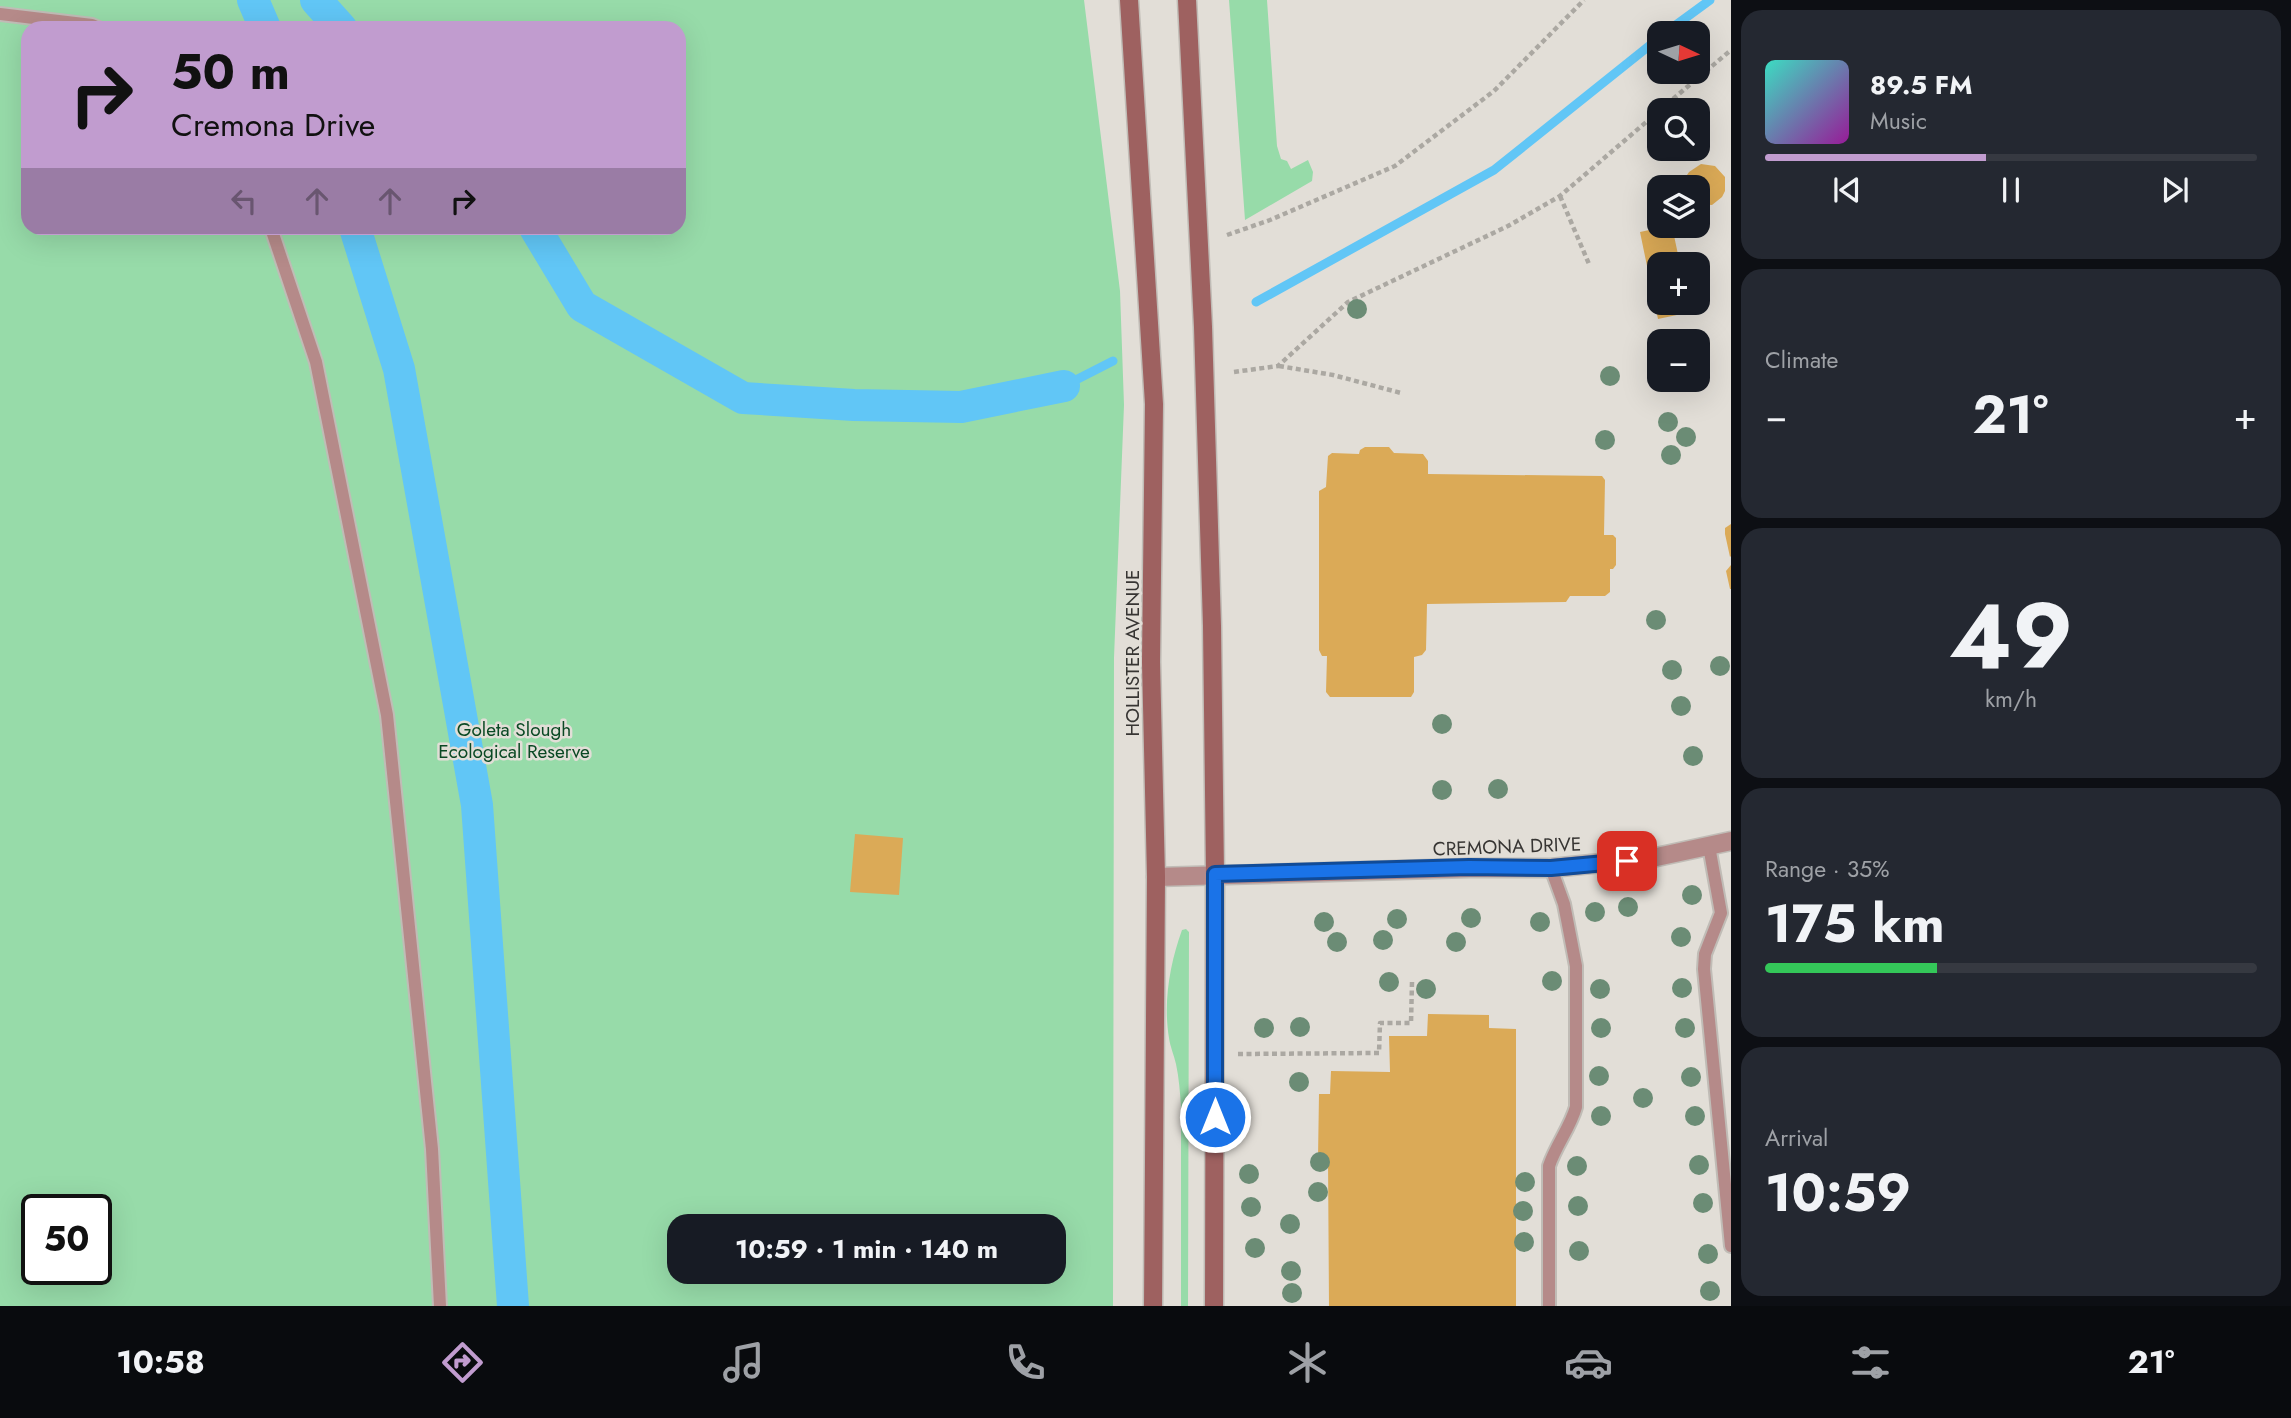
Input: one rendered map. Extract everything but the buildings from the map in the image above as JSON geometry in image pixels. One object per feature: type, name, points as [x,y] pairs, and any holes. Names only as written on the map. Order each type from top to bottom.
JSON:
[{"type":"main road","name":"HOLLISTER AVENUE","points":[[1129,0],[1154,404],[1151,662],[1156,877],[1153,1306]]},
{"type":"main road","points":[[1187,0],[1203,327],[1212,639],[1215,874],[1214,1306]]},
{"type":"street","name":"CREMONA DRIVE","points":[[1156,877],[1469,867],[1551,868],[1653,858],[1731,841]]},
{"type":"lane","points":[[0,14],[59,21]]},
{"type":"lane","points":[[273,235],[316,362],[387,715],[432,1149],[440,1306]]},
{"type":"lane","points":[[1709,846],[1720,913],[1705,954],[1704,969],[1731,1246]]},
{"type":"lane","points":[[1549,1306],[1549,1166],[1573,1119],[1576,1107],[1576,965],[1564,904],[1551,868]]},
{"type":"path","points":[[1227,234],[1270,220],[1395,166],[1494,91],[1584,0]]},
{"type":"path","points":[[1675,98],[1731,50]]},
{"type":"path","points":[[1278,366],[1348,302],[1508,226],[1560,196],[1647,122]]},
{"type":"path","points":[[1560,196],[1589,264]]},
{"type":"path","points":[[1234,372],[1278,366],[1333,375],[1401,394]]},
{"type":"path","points":[[1238,1054],[1379,1053],[1380,1023],[1411,1023],[1412,982]]},
{"type":"green space","name":"Goleta Slough Ecological Reserve","points":[[0,0],[1084,0],[1120,291],[1124,405],[1114,658],[1113,1306],[0,1306]]},
{"type":"green space","points":[[1229,0],[1267,0],[1277,146],[1281,159],[1287,161],[1291,169],[1308,160],[1313,172],[1312,181],[1245,220]]},
{"type":"green space","points":[[1182,930],[1189,932],[1188,1306],[1181,1306],[1181,1107],[1167,1011],[1174,956]]},
{"type":"waterway","points":[[253,0],[262,21]]},
{"type":"waterway","points":[[316,0],[335,21]]},
{"type":"waterway","points":[[1681,21],[1710,0]]},
{"type":"waterway","points":[[1256,302],[1494,170],[1647,48]]},
{"type":"waterway","points":[[357,235],[399,369],[477,805],[513,1306]]},
{"type":"waterway","points":[[539,235],[582,306],[743,398],[854,405],[961,407],[1064,386]]},
{"type":"waterway","points":[[1064,386],[1113,361]]},
{"type":"route","points":[[1215,1117],[1215,874],[1469,867],[1551,868],[1627,861]]}]
